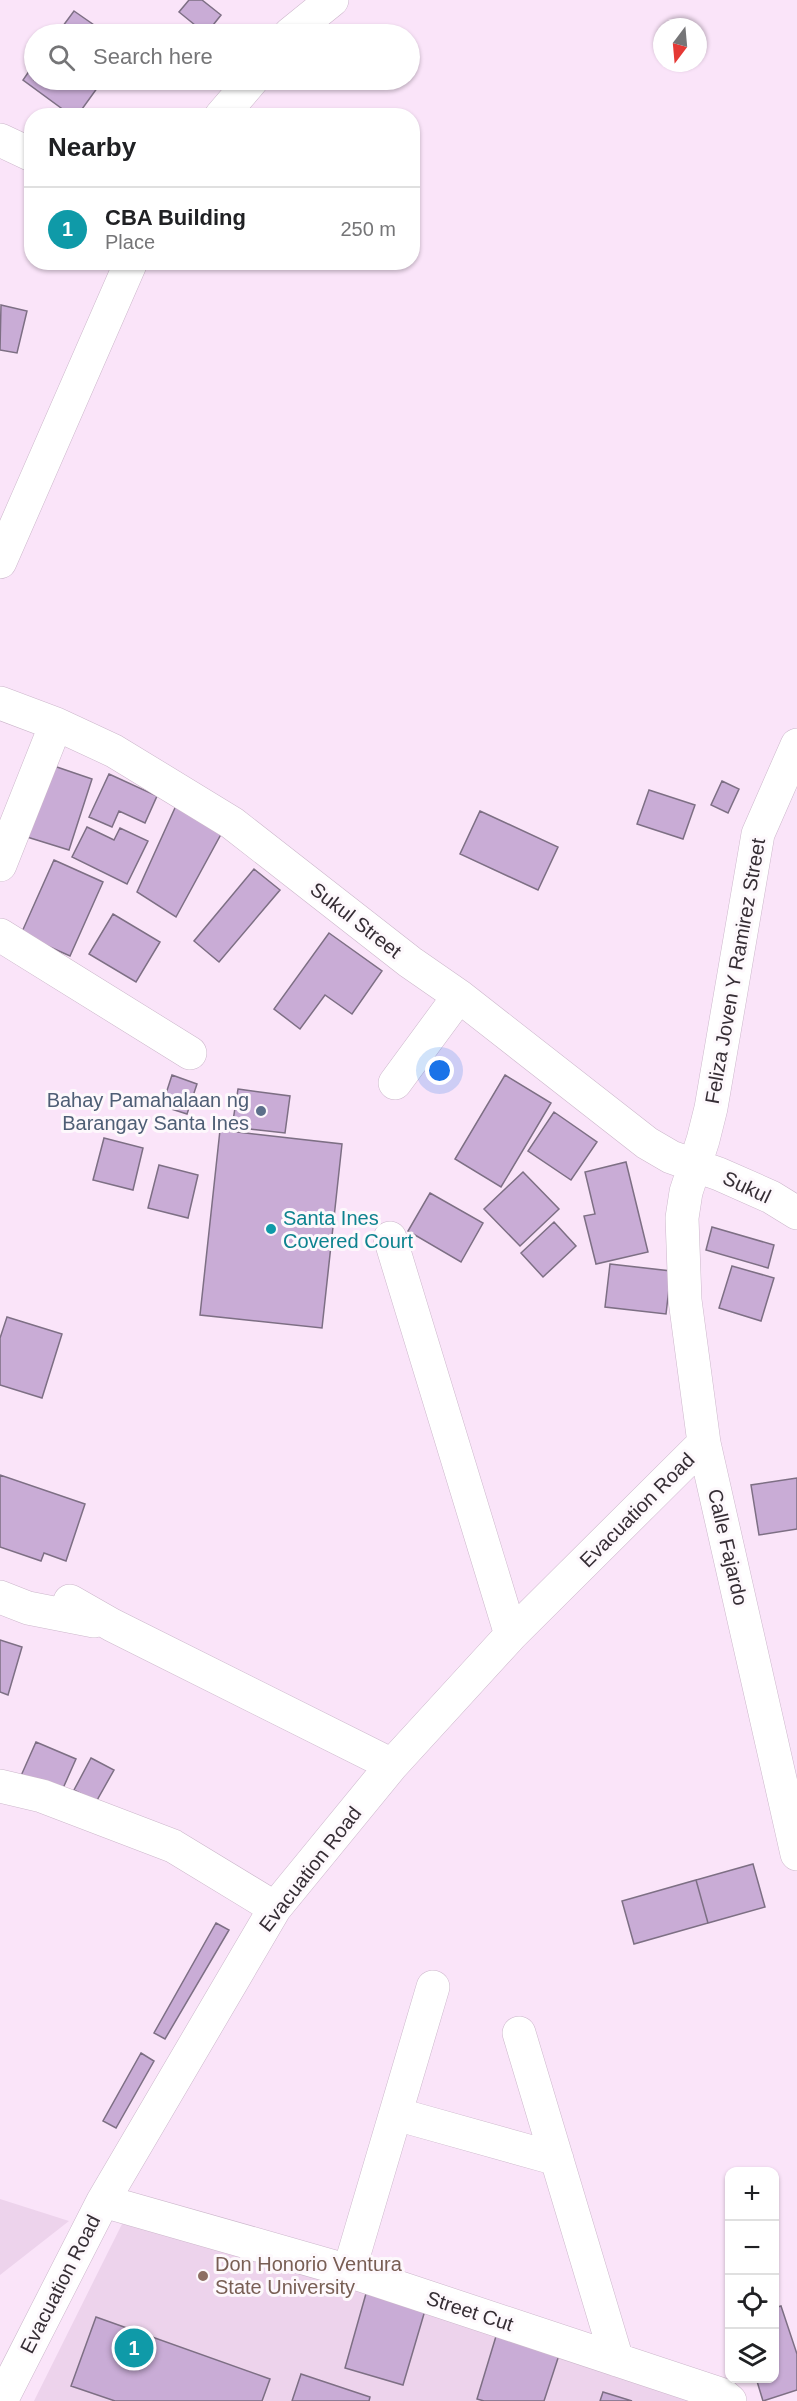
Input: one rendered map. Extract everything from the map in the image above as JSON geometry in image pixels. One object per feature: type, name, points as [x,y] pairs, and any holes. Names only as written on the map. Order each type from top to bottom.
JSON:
[{"type":"street","points":[[302,24],[332,0]]},
{"type":"street","points":[[228,108],[243,90]]},
{"type":"street","points":[[0,140],[24,150]]},
{"type":"street","points":[[0,562],[128,270]]},
{"type":"street","name":"Sukul Street","points":[[0,703],[56,724],[114,751],[232,823],[410,962],[459,996],[626,1128],[671,1157],[694,1166]]},
{"type":"street","points":[[0,865],[56,724]]},
{"type":"street","name":"Feliza Joven Y Ramirez Street","points":[[694,1166],[711,1108],[758,834],[797,745]]},
{"type":"street","points":[[0,935],[190,1053]]},
{"type":"street","points":[[395,1083],[459,996]]},
{"type":"street","name":"Sukul","points":[[694,1166],[719,1174],[797,1212]]},
{"type":"street","name":"Calle Fajardo","points":[[694,1166],[686,1192],[682,1218],[683,1256],[686,1300],[704,1443],[797,1854]]},
{"type":"street","points":[[390,1238],[511,1635]]},
{"type":"street","name":"Evacuation Road","points":[[9,2399],[103,2201],[275,1908],[392,1765],[511,1635],[704,1443]]},
{"type":"street","points":[[0,1597],[28,1608],[112,1625]]},
{"type":"street","points":[[70,1601],[112,1625],[392,1765]]},
{"type":"street","points":[[0,1786],[42,1796],[173,1846],[275,1908]]},
{"type":"street","points":[[349,2271],[433,1986]]},
{"type":"street","points":[[519,2033],[617,2360]]},
{"type":"street","points":[[396,2114],[557,2159]]},
{"type":"street","name":"Street Cut","points":[[103,2201],[349,2271],[723,2395],[730,2401]]},
{"type":"shaded area","points":[[0,2199],[69,2221],[0,2275]]},
{"type":"shaded area","name":"Don Honorio Ventura State University","points":[[123,2222],[496,2329],[698,2401],[34,2401]]},
{"type":"building","points":[[189,0],[202,0],[221,15],[214,24],[194,24],[179,12]]},
{"type":"building","points":[[74,11],[93,24],[64,24]]},
{"type":"building","points":[[37,90],[96,90],[83,108],[61,108]]},
{"type":"building","points":[[1,305],[27,311],[17,353],[0,350]]},
{"type":"building","points":[[51,765],[92,779],[69,850],[27,837]]},
{"type":"building","points":[[109,774],[157,796],[145,823],[119,811],[112,827],[89,817]]},
{"type":"building","points":[[722,781],[739,789],[728,813],[711,805]]},
{"type":"building","points":[[649,790],[695,805],[683,839],[637,824]]},
{"type":"building","points":[[179,799],[226,825],[176,917],[137,892]]},
{"type":"building","points":[[480,811],[558,847],[538,890],[460,854]]},
{"type":"building","points":[[87,827],[114,840],[120,828],[148,841],[127,884],[72,857]]},
{"type":"building","points":[[54,860],[103,882],[70,956],[21,934]]},
{"type":"building","points":[[254,869],[280,890],[219,962],[194,941]]},
{"type":"building","points":[[113,914],[160,942],[136,982],[89,954]]},
{"type":"building","points":[[329,933],[382,971],[352,1014],[325,995],[300,1029],[274,1009]]},
{"type":"building","points":[[172,1075],[197,1084],[187,1114],[162,1106]]},
{"type":"building","points":[[505,1075],[551,1103],[501,1187],[455,1159]]},
{"type":"building","name":"Bahay Pamahalaan ng Barangay Santa Ines","points":[[238,1089],[290,1096],[285,1133],[232,1127]]},
{"type":"building","points":[[554,1112],[597,1142],[571,1180],[528,1151]]},
{"type":"building","name":"Santa Ines Covered Court","points":[[220,1130],[342,1144],[322,1328],[200,1315]]},
{"type":"building","points":[[104,1138],[143,1148],[133,1190],[93,1180]]},
{"type":"building","points":[[626,1162],[648,1252],[596,1264],[584,1216],[595,1214],[585,1172]]},
{"type":"building","points":[[159,1165],[198,1175],[188,1218],[148,1208]]},
{"type":"building","points":[[523,1172],[559,1209],[520,1246],[484,1209]]},
{"type":"building","points":[[430,1193],[483,1223],[461,1262],[408,1231]]},
{"type":"building","points":[[554,1222],[576,1246],[543,1277],[521,1253]]},
{"type":"building","points":[[712,1227],[774,1245],[768,1268],[706,1250]]},
{"type":"building","points":[[610,1264],[671,1271],[666,1314],[605,1307]]},
{"type":"building","points":[[732,1266],[774,1278],[761,1321],[719,1308]]},
{"type":"building","points":[[7,1317],[62,1334],[42,1398],[0,1385],[0,1338]]},
{"type":"building","points":[[0,1475],[85,1504],[66,1561],[44,1553],[41,1561],[0,1547]]},
{"type":"building","points":[[797,1478],[797,1529],[759,1535],[751,1485]]},
{"type":"building","points":[[0,1640],[22,1647],[8,1695],[0,1692]]},
{"type":"building","points":[[36,1742],[76,1759],[60,1795],[20,1778]]},
{"type":"building","points":[[91,1758],[114,1770],[96,1802],[74,1790]]},
{"type":"building","points":[[753,1864],[765,1907],[708,1923],[696,1880]]},
{"type":"building","points":[[696,1880],[708,1923],[634,1944],[622,1901]]},
{"type":"building","points":[[216,1923],[229,1930],[165,2039],[154,2033]]},
{"type":"building","points":[[141,2053],[154,2061],[116,2128],[103,2121]]},
{"type":"building","points":[[367,2290],[426,2307],[403,2385],[345,2368]]},
{"type":"building","points":[[781,2306],[797,2354],[797,2390],[763,2401],[758,2383],[779,2383],[779,2307]]},
{"type":"building","points":[[96,2317],[270,2379],[262,2401],[115,2401],[71,2386]]},
{"type":"building","points":[[497,2333],[560,2352],[544,2401],[477,2399]]},
{"type":"building","points":[[301,2374],[370,2397],[369,2401],[292,2401]]},
{"type":"building","points":[[603,2392],[632,2401],[600,2401]]},
{"type":"place","name":"Bahay Pamahalaan ng Barangay Santa Ines","points":[[261,1111]]},
{"type":"place","name":"Santa Ines Covered Court","points":[[271,1229]]},
{"type":"place","name":"Don Honorio Ventura State University","points":[[203,2276]]},
{"type":"place","name":"CBA Building","points":[[134,2348]]}]
